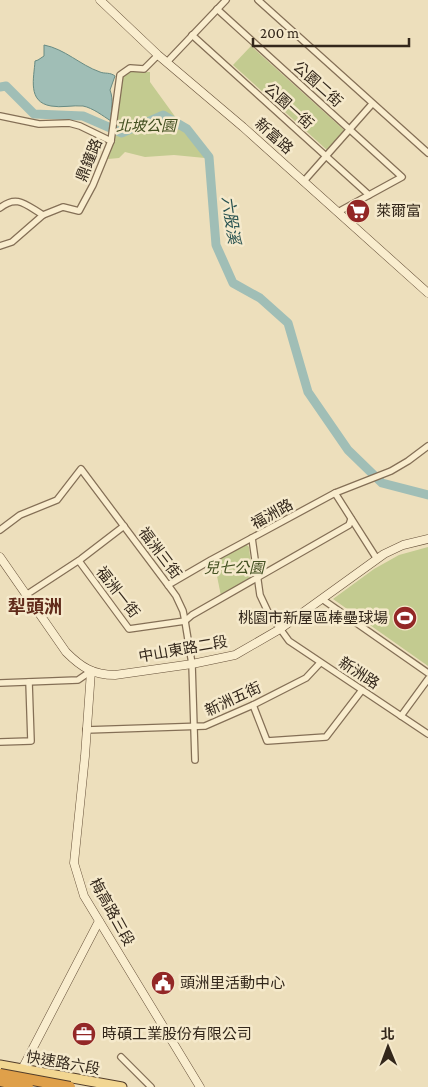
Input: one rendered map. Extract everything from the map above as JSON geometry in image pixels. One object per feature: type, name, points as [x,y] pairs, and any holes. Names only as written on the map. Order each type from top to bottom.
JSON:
[{"type":"highway","points":[[0,1074],[70,1087]]},
{"type":"highway","points":[[0,1081],[28,1087]]},
{"type":"main road","name":"快速路六段","points":[[0,1065],[122,1087]]},
{"type":"street","name":"新富路","points":[[100,0],[158,55],[243,127],[428,293]]},
{"type":"street","points":[[166,62],[226,0]]},
{"type":"street","points":[[258,0],[428,153]]},
{"type":"street","name":"公園二街","points":[[217,10],[402,177],[369,195]]},
{"type":"street","name":"公園一街","points":[[192,35],[369,195]]},
{"type":"street","name":"鼎鐘路","points":[[43,215],[63,207],[79,211],[93,185],[111,141],[120,75],[130,68],[144,69],[158,55]]},
{"type":"street","points":[[304,181],[372,104]]},
{"type":"street","points":[[0,116],[39,124],[69,123],[80,126],[111,141]]},
{"type":"street","points":[[338,212],[369,195]]},
{"type":"street","points":[[0,208],[8,201],[15,200],[43,215],[12,242],[0,246]]},
{"type":"street","name":"福洲路","points":[[280,629],[263,602],[258,588],[252,538],[335,493],[391,471],[426,450]]},
{"type":"street","name":"福洲三街","points":[[0,530],[20,515],[57,500],[81,469],[168,585],[180,604],[185,621],[192,664],[195,760]]},
{"type":"street","points":[[335,493],[376,559]]},
{"type":"street","name":"福洲一街","points":[[79,561],[129,629],[185,621],[192,615],[349,525],[351,519]]},
{"type":"street","points":[[26,595],[79,561],[124,526]]},
{"type":"street","points":[[168,585],[252,538]]},
{"type":"street","name":"中山東路二段","points":[[0,556],[66,652],[79,665],[104,675],[115,675],[192,664],[235,655],[280,629],[376,559],[403,545],[427,539]]},
{"type":"street","points":[[322,599],[428,673]]},
{"type":"street","name":"新洲路","points":[[280,629],[289,641],[320,663],[428,734]]},
{"type":"street","name":"新洲五街","points":[[86,730],[193,727],[212,724],[306,678],[320,663]]},
{"type":"street","points":[[0,683],[78,680],[92,671]]},
{"type":"street","name":"梅高路三段","points":[[92,671],[74,863],[84,896],[200,1087]]},
{"type":"street","points":[[401,716],[428,679]]},
{"type":"street","points":[[0,742],[32,741],[30,682]]},
{"type":"street","points":[[253,705],[267,741],[326,738],[362,690]]},
{"type":"street","points":[[13,1087],[99,921]]},
{"type":"street","points":[[121,1057],[151,1087]]},
{"type":"green space","points":[[251,46],[344,130],[327,150],[233,65]]},
{"type":"green space","name":"北坡公園","points":[[130,72],[150,72],[150,82],[205,158],[174,155],[145,157],[125,152],[119,158],[108,159],[114,142],[122,77]]},
{"type":"green space","name":"兒七公園","points":[[246,544],[249,547],[252,576],[221,596],[214,561]]},
{"type":"green space","points":[[428,547],[428,666],[333,599],[374,569],[399,555]]},
{"type":"water","points":[[44,45],[59,50],[102,73],[115,76],[110,90],[112,101],[111,121],[87,107],[51,106],[43,104],[38,100],[33,82],[35,61],[44,56]]},
{"type":"waterway","name":"六股溪","points":[[0,87],[6,86],[34,114],[83,116],[122,133],[163,115],[187,129],[209,157],[216,245],[233,283],[260,298],[288,323],[308,392],[348,450],[382,483],[428,495]]},
{"type":"place","name":"萊爾富","points":[[358,211]]},
{"type":"place","name":"桃園市新屋區棒壘球場","points":[[405,618]]},
{"type":"place","name":"頭洲里活動中心","points":[[163,983]]},
{"type":"place","name":"時碩工業股份有限公司","points":[[84,1034]]},
{"type":"district","name":"犁頭洲","points":[[35,607]]}]
